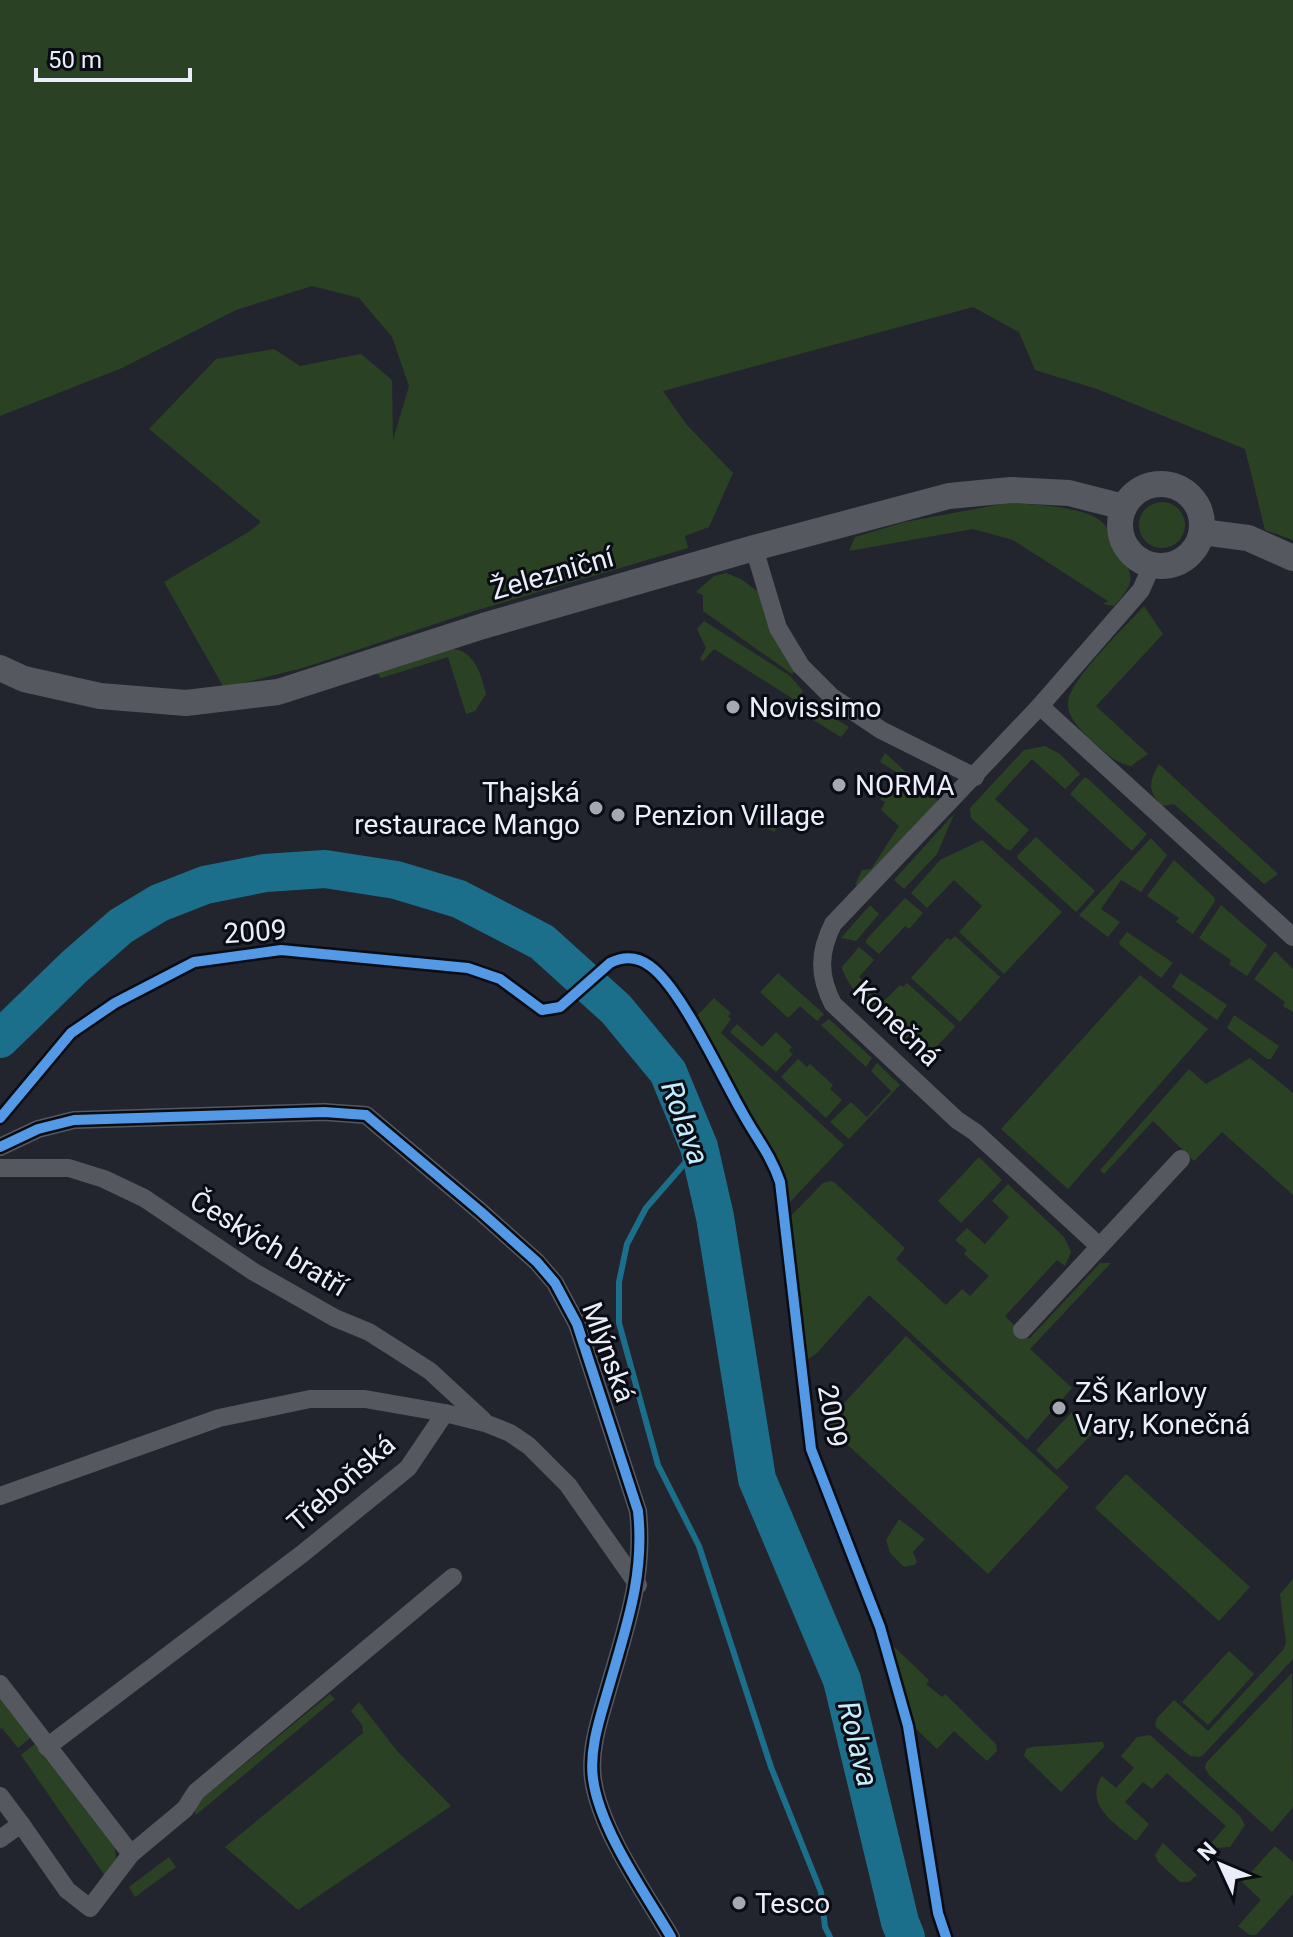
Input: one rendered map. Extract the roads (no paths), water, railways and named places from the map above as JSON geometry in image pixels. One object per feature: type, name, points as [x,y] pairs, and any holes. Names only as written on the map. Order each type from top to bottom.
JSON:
[{"type":"street","points":[[1172,485],[1182,489],[1197,504],[1202,532],[1192,553],[1184,559],[1173,565],[1152,565],[1140,560],[1125,545],[1120,526],[1124,507],[1139,491],[1149,486],[1172,485]]},
{"type":"street","name":"Železniční","points":[[0,668],[24,679],[100,696],[186,703],[278,692],[483,626],[949,496],[1011,490],[1069,493],[1124,507]]},
{"type":"street","points":[[1202,532],[1248,538],[1293,558]]},
{"type":"street","points":[[754,548],[778,628],[801,666],[832,697],[881,730],[975,777]]},
{"type":"street","name":"Konečná","points":[[1099,1246],[833,1004],[820,968],[824,942],[833,924],[1040,706],[1141,590],[1152,565]]},
{"type":"street","points":[[1040,706],[1293,937]]},
{"type":"street","name":"Mlýnská","points":[[0,1147],[38,1129],[74,1120],[309,1112],[366,1115],[537,1262],[555,1283],[577,1324],[638,1511],[641,1542],[638,1585],[595,1738],[593,1777],[600,1812],[671,1937]]},
{"type":"street","points":[[1022,1330],[1181,1159]]},
{"type":"street","name":"Českých bratří","points":[[0,1168],[69,1168],[104,1179],[144,1198],[254,1272],[335,1318],[369,1332],[430,1371],[485,1423]]},
{"type":"street","name":"Třeboňská","points":[[0,1496],[219,1418],[310,1399],[365,1399],[445,1413],[408,1468],[302,1554],[47,1747]]},
{"type":"street","name":"Českých bratří","points":[[445,1413],[485,1423],[510,1433],[529,1446],[568,1485],[638,1585]]},
{"type":"street","points":[[0,1796],[67,1890],[90,1908],[131,1854],[185,1809],[196,1792],[453,1577]]},
{"type":"street","points":[[0,1684],[131,1854]]},
{"type":"street","points":[[0,1839],[21,1824]]},
{"type":"waterway","name":"Rolava","points":[[0,1039],[121,926],[159,903],[205,885],[265,873],[325,869],[396,880],[459,899],[542,942],[616,1009],[668,1072],[699,1147],[715,1217],[757,1479],[842,1680],[906,1937]]},
{"type":"waterway","points":[[699,1147],[646,1208],[627,1244],[619,1282],[619,1323],[658,1465],[699,1546],[771,1767],[821,1892],[825,1927],[830,1937]]},
{"type":"place","name":"Novissimo","points":[[733,707]]},
{"type":"place","name":"NORMA","points":[[839,785]]},
{"type":"place","name":"Thajská restaurace Mango","points":[[596,808]]},
{"type":"place","name":"Penzion Village","points":[[618,815]]},
{"type":"place","name":"ZŠ Karlovy Vary, Konečná","points":[[1059,1408]]},
{"type":"place","name":"Tesco","points":[[739,1903]]}]
